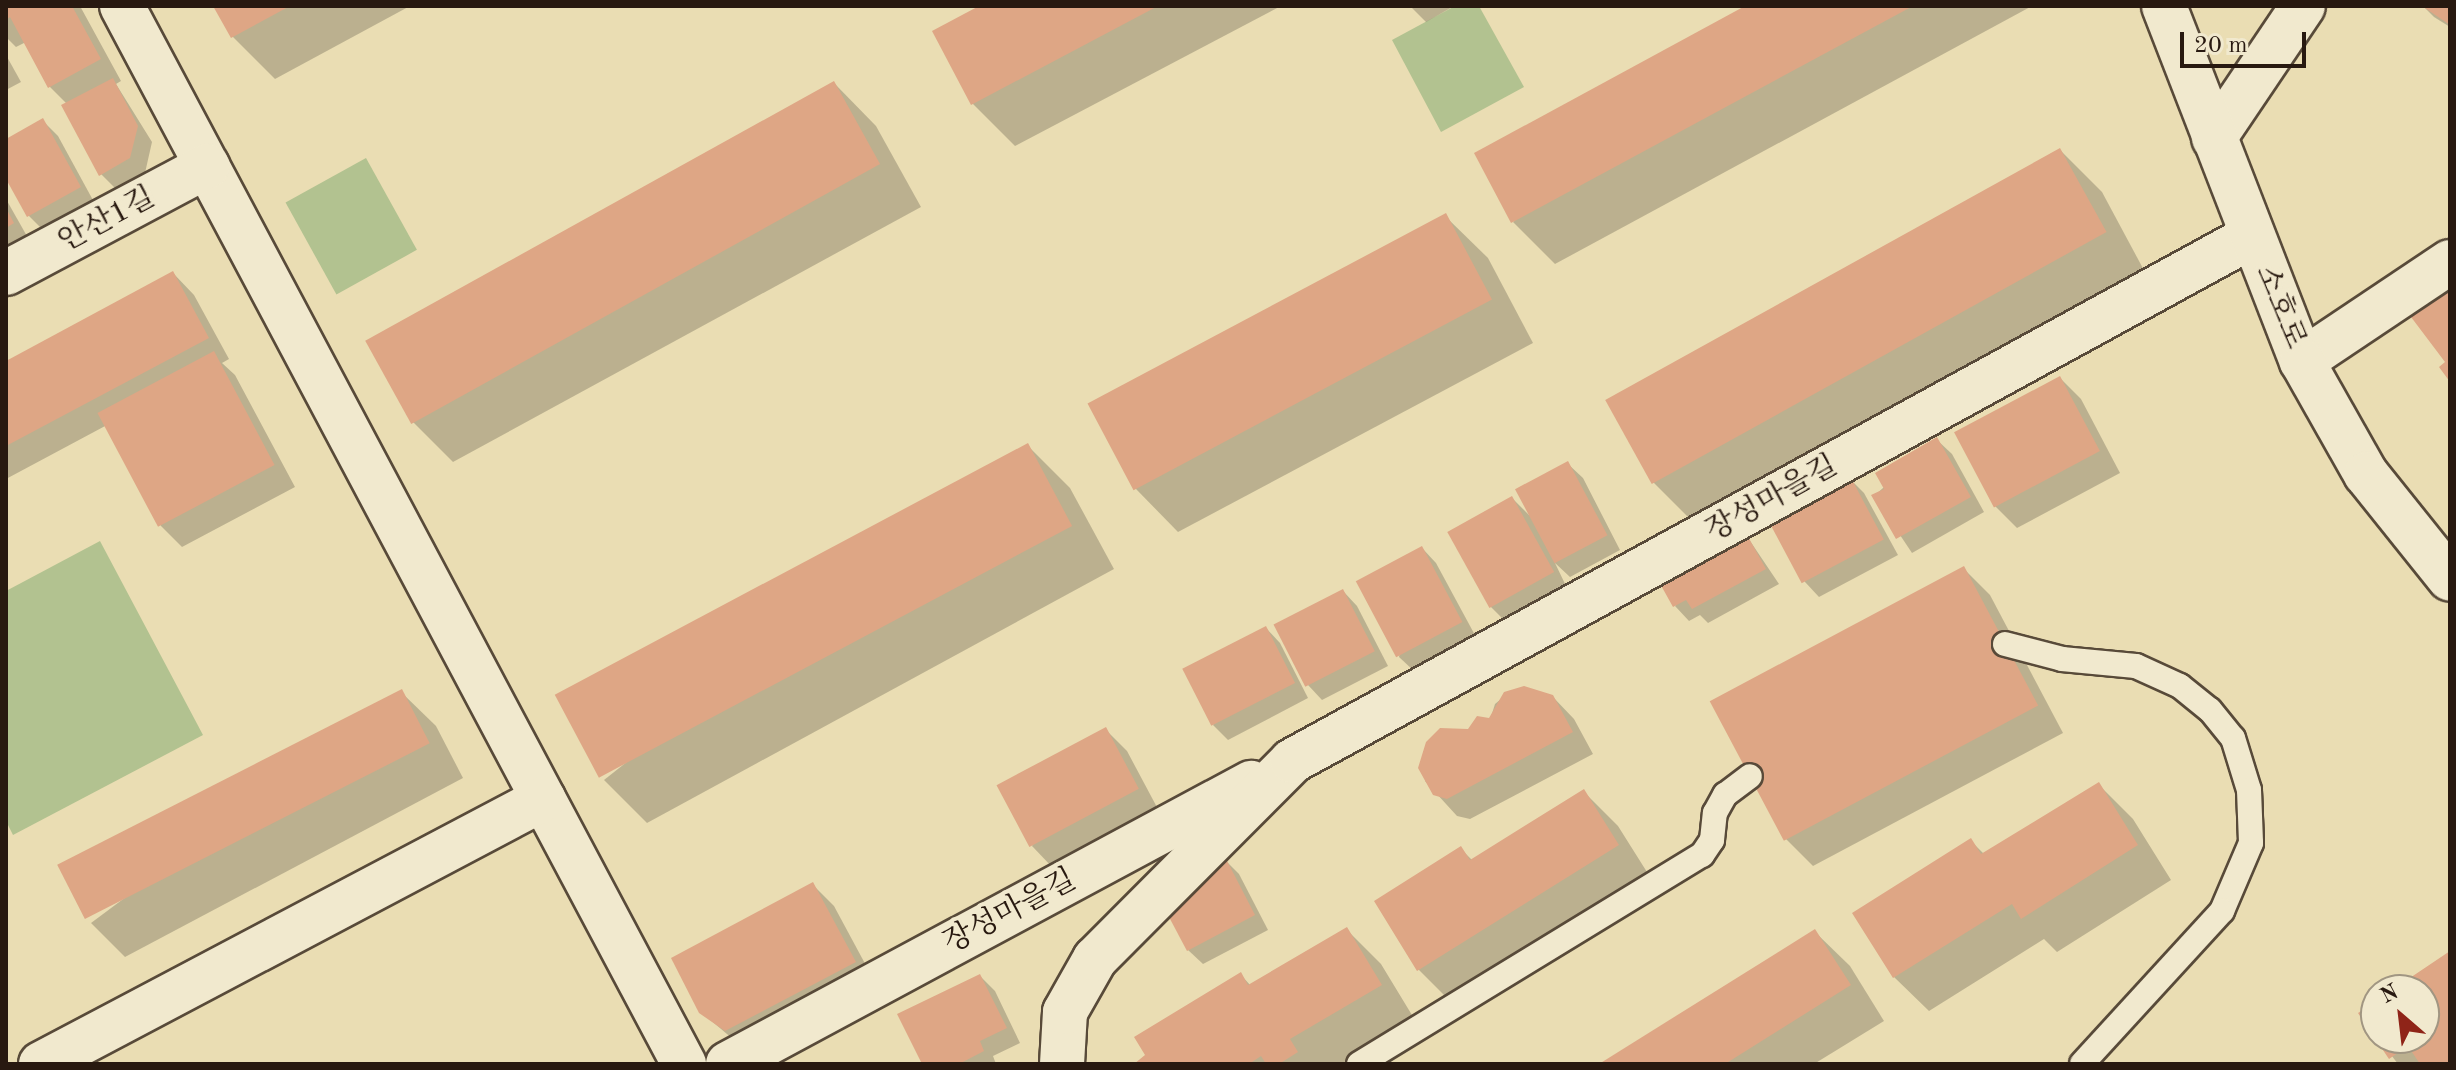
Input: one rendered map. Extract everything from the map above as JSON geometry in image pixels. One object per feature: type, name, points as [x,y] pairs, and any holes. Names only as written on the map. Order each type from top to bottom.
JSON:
[{"type":"street","points":[[122,6],[684,1064]]},
{"type":"street","name":"소호로","points":[[2164,6],[2302,361],[2366,474],[2450,579]]},
{"type":"street","points":[[2214,138],[2303,6]]},
{"type":"street","name":"안산1길","points":[[6,273],[207,166]]},
{"type":"street","name":"장성마을길","points":[[728,1064],[1292,761],[2252,236]]},
{"type":"street","points":[[2302,361],[2450,262]]},
{"type":"street","name":"장성마을길","points":[[1062,1064],[1065,1012],[1095,959],[1292,761]]},
{"type":"street","points":[[41,1064],[543,799]]},
{"type":"lane","points":[[2005,644],[2062,659],[2136,666],[2180,686],[2210,710],[2233,738],[2249,790],[2251,843],[2222,911],[2082,1064]]},
{"type":"lane","points":[[1359,1064],[1702,855],[1712,840],[1715,813],[1725,795],[1750,776]]},
{"type":"green space","points":[[1455,6],[1479,6],[1524,87],[1441,132],[1392,40]]},
{"type":"green space","points":[[366,158],[417,250],[336,294],[286,203]]},
{"type":"green space","points":[[100,541],[203,735],[13,835],[6,821],[6,591]]},
{"type":"building","points":[[6,6],[72,6],[101,59],[48,88],[10,17],[6,20]]},
{"type":"building","points":[[213,6],[290,6],[231,38]]},
{"type":"building","points":[[979,6],[1158,6],[971,105],[932,31]]},
{"type":"building","points":[[1745,6],[1913,6],[1511,223],[1474,153]]},
{"type":"building","points":[[2422,6],[2450,6],[2450,25]]},
{"type":"building","points":[[113,78],[138,126],[130,158],[99,176],[61,105]]},
{"type":"building","points":[[834,81],[880,164],[411,424],[365,341]]},
{"type":"building","points":[[43,118],[81,187],[27,217],[6,179],[6,139]]},
{"type":"building","points":[[2060,148],[2107,232],[1652,484],[1605,400]]},
{"type":"building","points":[[6,208],[14,223],[6,228]]},
{"type":"building","points":[[1446,213],[1492,300],[1134,490],[1088,404]]},
{"type":"building","points":[[173,271],[209,338],[6,446],[6,361]]},
{"type":"building","points":[[2450,282],[2450,382],[2439,367],[2445,362],[2408,313]]},
{"type":"building","points":[[214,351],[275,465],[158,527],[97,413]]},
{"type":"building","points":[[2060,376],[2100,451],[1994,507],[1954,432]]},
{"type":"building","points":[[1937,437],[1971,497],[1896,539],[1871,495],[1884,489],[1875,473]]},
{"type":"building","points":[[1028,443],[1072,526],[599,778],[555,695]]},
{"type":"building","points":[[1568,461],[1607,535],[1554,563],[1515,489]]},
{"type":"building","points":[[1850,476],[1884,540],[1802,583],[1768,520]]},
{"type":"building","points":[[1512,496],[1554,572],[1489,608],[1447,532]]},
{"type":"building","points":[[1746,533],[1766,569],[1692,609],[1686,600],[1673,607],[1658,580]]},
{"type":"building","points":[[1422,546],[1462,622],[1396,657],[1356,581]]},
{"type":"building","points":[[1964,566],[2038,706],[1784,841],[1710,701]]},
{"type":"building","points":[[1343,589],[1375,651],[1305,687],[1274,624]]},
{"type":"building","points":[[1266,626],[1295,683],[1211,726],[1182,669]]},
{"type":"building","points":[[1524,686],[1553,695],[1573,732],[1447,799],[1433,795],[1418,768],[1426,742],[1440,728],[1468,729],[1477,716],[1489,718],[1504,692]]},
{"type":"building","points":[[402,689],[430,743],[85,919],[57,865]]},
{"type":"building","points":[[1106,727],[1139,789],[1029,847],[997,785]]},
{"type":"building","points":[[2099,782],[2138,845],[2021,919],[2012,904],[1893,978],[1852,913],[1971,838],[1981,854]]},
{"type":"building","points":[[1584,789],[1619,845],[1417,971],[1374,901],[1461,846],[1470,860]]},
{"type":"building","points":[[1225,857],[1255,915],[1187,951],[1169,917]]},
{"type":"building","points":[[813,882],[856,962],[725,1031],[699,1013],[671,958]]},
{"type":"building","points":[[1347,927],[1382,985],[1290,1039],[1298,1052],[1279,1064],[1266,1064],[1261,1056],[1249,1064],[1134,1064],[1145,1055],[1134,1037],[1241,972],[1248,985]]},
{"type":"building","points":[[1815,929],[1851,985],[1725,1064],[1599,1064]]},
{"type":"building","points":[[2450,951],[2450,1064],[2420,1064],[2413,1054],[2440,1054],[2440,974],[2416,974]]},
{"type":"building","points":[[980,974],[1007,1028],[980,1041],[984,1051],[959,1064],[922,1064],[897,1014]]}]
